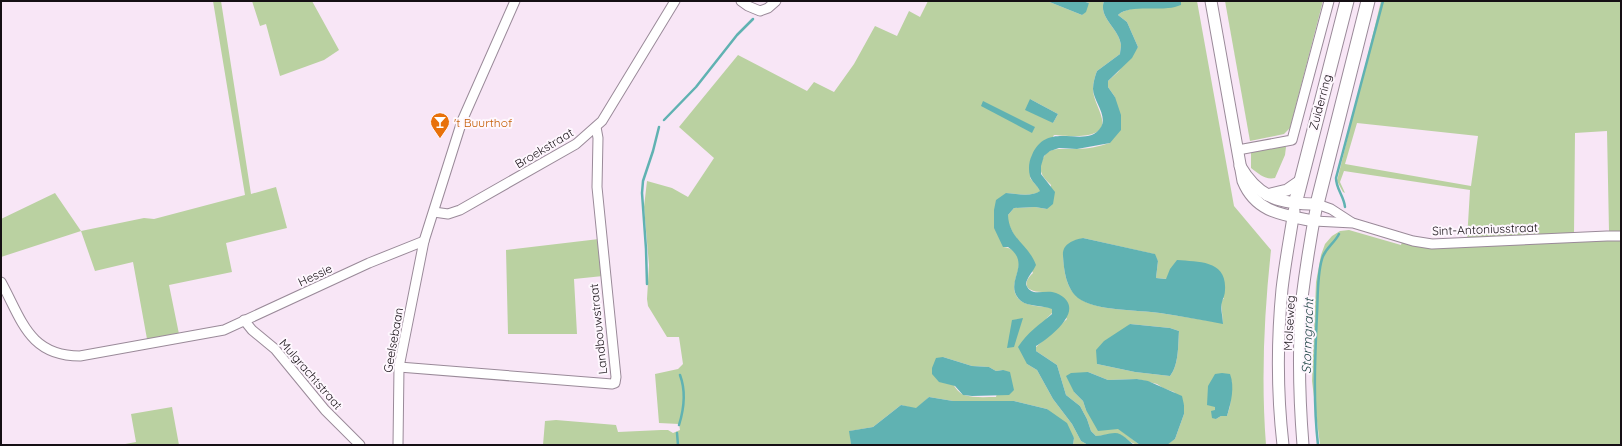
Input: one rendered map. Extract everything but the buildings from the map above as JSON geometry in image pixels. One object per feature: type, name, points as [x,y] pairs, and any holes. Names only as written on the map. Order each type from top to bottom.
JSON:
[{"type":"highway","name":"Zuiderring","points":[[1294,211],[1300,181],[1347,1]]},
{"type":"highway","name":"Zuiderring","points":[[1317,204],[1368,1]]},
{"type":"main road","points":[[1211,1],[1240,166],[1247,192],[1268,210],[1294,211],[1317,204]]},
{"type":"main road","points":[[1240,166],[1252,184],[1267,195],[1314,221]]},
{"type":"main road","points":[[1267,195],[1288,190],[1300,181]]},
{"type":"main road","name":"Molseweg","points":[[1303,445],[1300,372],[1301,315],[1306,265],[1317,204]]},
{"type":"main road","name":"Molseweg","points":[[1283,445],[1280,417],[1279,340],[1282,288],[1294,211]]},
{"type":"street","points":[[424,240],[462,121],[515,1]]},
{"type":"street","name":"Broekstraat","points":[[434,212],[448,214],[460,210],[576,144],[596,127],[602,121],[675,1]]},
{"type":"street","points":[[741,1],[755,10],[760,11],[768,8],[776,1]]},
{"type":"street","points":[[1238,150],[1292,140],[1329,1]]},
{"type":"street","name":"Landbouwstraat","points":[[399,367],[612,384],[615,383],[616,377],[597,187],[598,138],[596,127]]},
{"type":"street","name":"Sint-Antoniusstraat","points":[[1317,204],[1332,209],[1353,223]]},
{"type":"street","name":"Sint-Antoniusstraat","points":[[1314,221],[1353,223],[1414,241],[1432,244],[1621,236]]},
{"type":"street","name":"Geelsebaan","points":[[398,445],[399,367],[424,240]]},
{"type":"street","name":"Hessie","points":[[1,282],[28,332],[36,342],[52,352],[70,356],[100,353],[224,330],[369,263],[424,240]]},
{"type":"street","name":"Mulgrachtstraat","points":[[244,320],[252,330],[275,349],[325,410],[360,445]]},
{"type":"shaded area","points":[[213,1],[221,1],[251,194],[276,187],[287,228],[226,243],[232,272],[169,285],[179,334],[147,339],[133,262],[95,271],[81,231],[144,218],[154,219],[245,195]]},
{"type":"shaded area","points":[[252,1],[312,1],[339,50],[324,60],[280,76],[266,24],[260,26]]},
{"type":"shaded area","points":[[928,1],[1047,1],[1082,15],[1089,3],[1082,1],[1104,1],[1103,7],[1106,18],[1117,33],[1121,45],[1120,54],[1097,71],[1094,80],[1093,93],[1102,119],[1102,126],[1098,131],[1085,136],[1054,135],[1030,178],[1041,191],[1029,195],[1006,193],[1003,247],[1009,248],[1014,252],[1019,260],[1019,268],[1014,287],[1017,297],[1025,303],[1052,308],[1052,313],[1047,318],[1027,364],[1037,370],[1053,399],[1072,424],[1081,441],[1088,445],[1073,445],[1074,438],[1047,409],[1014,401],[953,401],[929,397],[916,409],[901,405],[873,427],[850,431],[850,445],[543,445],[545,421],[556,420],[616,425],[618,432],[668,430],[673,433],[680,430],[679,424],[659,423],[655,374],[678,369],[683,364],[679,337],[667,337],[648,306],[649,265],[644,207],[647,181],[672,188],[688,197],[714,158],[679,127],[738,55],[807,91],[814,82],[834,92],[854,64],[875,26],[897,36],[909,11],[920,17]],"holes":[[[1030,99],[1058,114],[1053,123]],[[943,357],[972,366],[989,367],[996,371],[1003,370],[996,397],[971,397],[960,392],[950,378]]]},
{"type":"shaded area","points":[[1047,1],[1082,1],[1089,3],[1086,12],[1082,15]]},
{"type":"shaded area","points":[[1104,1],[1181,1],[1181,5],[1170,8],[1142,8],[1128,10],[1118,15],[1127,22],[1138,47],[1132,58],[1108,81],[1108,87],[1115,97],[1121,115],[1121,130],[1110,143],[1077,149],[1059,148],[1050,151],[1044,156],[1041,166],[1041,174],[1055,192],[1053,204],[1047,209],[1035,207],[1014,208],[1008,215],[1009,223],[1015,236],[1029,252],[1036,265],[1026,282],[1028,288],[1034,292],[1056,293],[1065,299],[1069,306],[1068,313],[1064,321],[1058,329],[1036,346],[1036,351],[1057,365],[1066,395],[1080,406],[1091,431],[1096,436],[1118,433],[1134,445],[1088,445],[1081,441],[1072,424],[1053,399],[1037,370],[1027,364],[1018,347],[1038,325],[1052,314],[1052,309],[1021,301],[1014,288],[1018,260],[1015,254],[1008,247],[1003,247],[994,228],[994,210],[996,200],[1006,193],[1029,195],[1040,191],[1033,182],[1029,173],[1031,157],[1039,144],[1047,138],[1057,136],[1077,137],[1094,134],[1103,123],[1102,113],[1094,93],[1094,80],[1097,71],[1120,54],[1121,45],[1117,33],[1104,13]]},
{"type":"shaded area","points":[[1181,1],[1197,1],[1234,206],[1271,250],[1264,348],[1264,421],[1266,445],[1166,445],[1175,439],[1184,414],[1184,405],[1174,392],[1157,384],[1137,379],[1108,380],[1088,372],[1074,392],[1083,401],[1086,410],[1118,428],[1140,445],[1133,443],[1118,434],[1096,436],[1091,431],[1080,406],[1066,395],[1057,365],[1036,351],[1036,347],[1067,319],[1042,292],[1033,291],[1027,287],[1027,281],[1033,273],[1008,223],[1008,215],[1014,208],[1035,207],[1047,209],[1051,185],[1043,176],[1041,171],[1041,164],[1046,153],[1055,149],[1085,148],[1110,143],[1115,97],[1108,87],[1108,81],[1118,72],[1138,47],[1127,22],[1118,15],[1130,9],[1181,5]],"holes":[[[1083,238],[1154,254],[1158,261],[1156,278],[1167,279],[1224,298],[1221,302],[1223,323],[1160,313],[1106,308],[1086,302],[1079,298],[1074,294],[1068,284],[1063,254]],[[1130,324],[1170,328],[1179,331],[1177,361],[1170,376],[1135,372],[1097,364]],[[1232,381],[1230,406],[1227,416],[1221,416],[1216,419],[1215,407]]]},
{"type":"shaded area","points":[[1225,1],[1323,1],[1290,128],[1284,134],[1250,141]]},
{"type":"shaded area","points":[[1381,1],[1621,1],[1621,231],[1609,231],[1607,131],[1575,133],[1574,234],[1467,240],[1470,190],[1344,171],[1340,182],[1345,193],[1337,181]],"holes":[[[1357,123],[1478,136],[1471,186],[1345,164]]]},
{"type":"shaded area","points":[[1030,99],[1058,114],[1053,123],[1025,110]]},
{"type":"shaded area","points":[[983,101],[1035,127],[1032,133],[981,106]]},
{"type":"shaded area","points":[[1281,145],[1286,147],[1285,155],[1275,178],[1265,177],[1251,168],[1251,151]]},
{"type":"shaded area","points":[[55,193],[81,231],[1,257],[1,219]]},
{"type":"shaded area","points":[[1349,230],[1401,245],[1402,242],[1430,247],[1472,247],[1591,239],[1621,240],[1621,445],[1320,445],[1312,381],[1316,282],[1321,255],[1325,244],[1332,236],[1340,231]]},
{"type":"shaded area","points":[[1083,238],[1155,254],[1158,261],[1156,278],[1166,279],[1170,269],[1177,260],[1210,264],[1221,273],[1224,280],[1225,292],[1221,304],[1223,324],[1160,313],[1106,308],[1078,298],[1074,294],[1066,279],[1063,252],[1064,248],[1069,243]]},
{"type":"shaded area","points":[[599,239],[603,276],[574,279],[577,334],[508,334],[506,250]]},
{"type":"shaded area","points":[[1023,318],[1014,347],[1007,348],[1012,320]]},
{"type":"shaded area","points":[[1130,324],[1170,328],[1179,331],[1177,361],[1170,376],[1135,372],[1097,364],[1096,350],[1104,341]]},
{"type":"shaded area","points":[[943,357],[972,366],[989,367],[996,371],[1003,370],[1010,372],[1014,390],[1009,395],[963,395],[955,386],[939,382],[932,374],[932,368],[936,358]]},
{"type":"shaded area","points":[[1088,372],[1108,380],[1137,379],[1148,381],[1182,396],[1184,414],[1175,439],[1167,445],[1140,445],[1118,429],[1098,431],[1086,410],[1083,401],[1074,392],[1066,376],[1071,373]]},
{"type":"shaded area","points":[[1215,374],[1230,374],[1232,395],[1227,416],[1221,416],[1216,419],[1212,418],[1211,411],[1215,410],[1215,407],[1207,405],[1208,386]]},
{"type":"shaded area","points":[[929,397],[953,401],[1014,401],[1047,409],[1067,423],[1074,438],[1073,445],[850,445],[849,431],[873,427],[901,405],[916,408]]},
{"type":"shaded area","points":[[172,407],[179,445],[120,445],[136,442],[131,414]]},
{"type":"waterway","name":"Stormgracht","points":[[1345,207],[1337,186],[1336,178],[1383,1]]},
{"type":"waterway","points":[[664,120],[696,87],[737,35],[753,19]]},
{"type":"waterway","points":[[647,284],[642,193],[643,181],[659,127]]},
{"type":"waterway","name":"Stormgracht","points":[[1318,445],[1315,412],[1318,279],[1323,255],[1339,234]]},
{"type":"waterway","points":[[679,425],[684,400],[680,375]]},
{"type":"waterway","points":[[677,433],[678,445]]},
{"type":"place","name":"'t Buurthof","points":[[440,139]]}]
